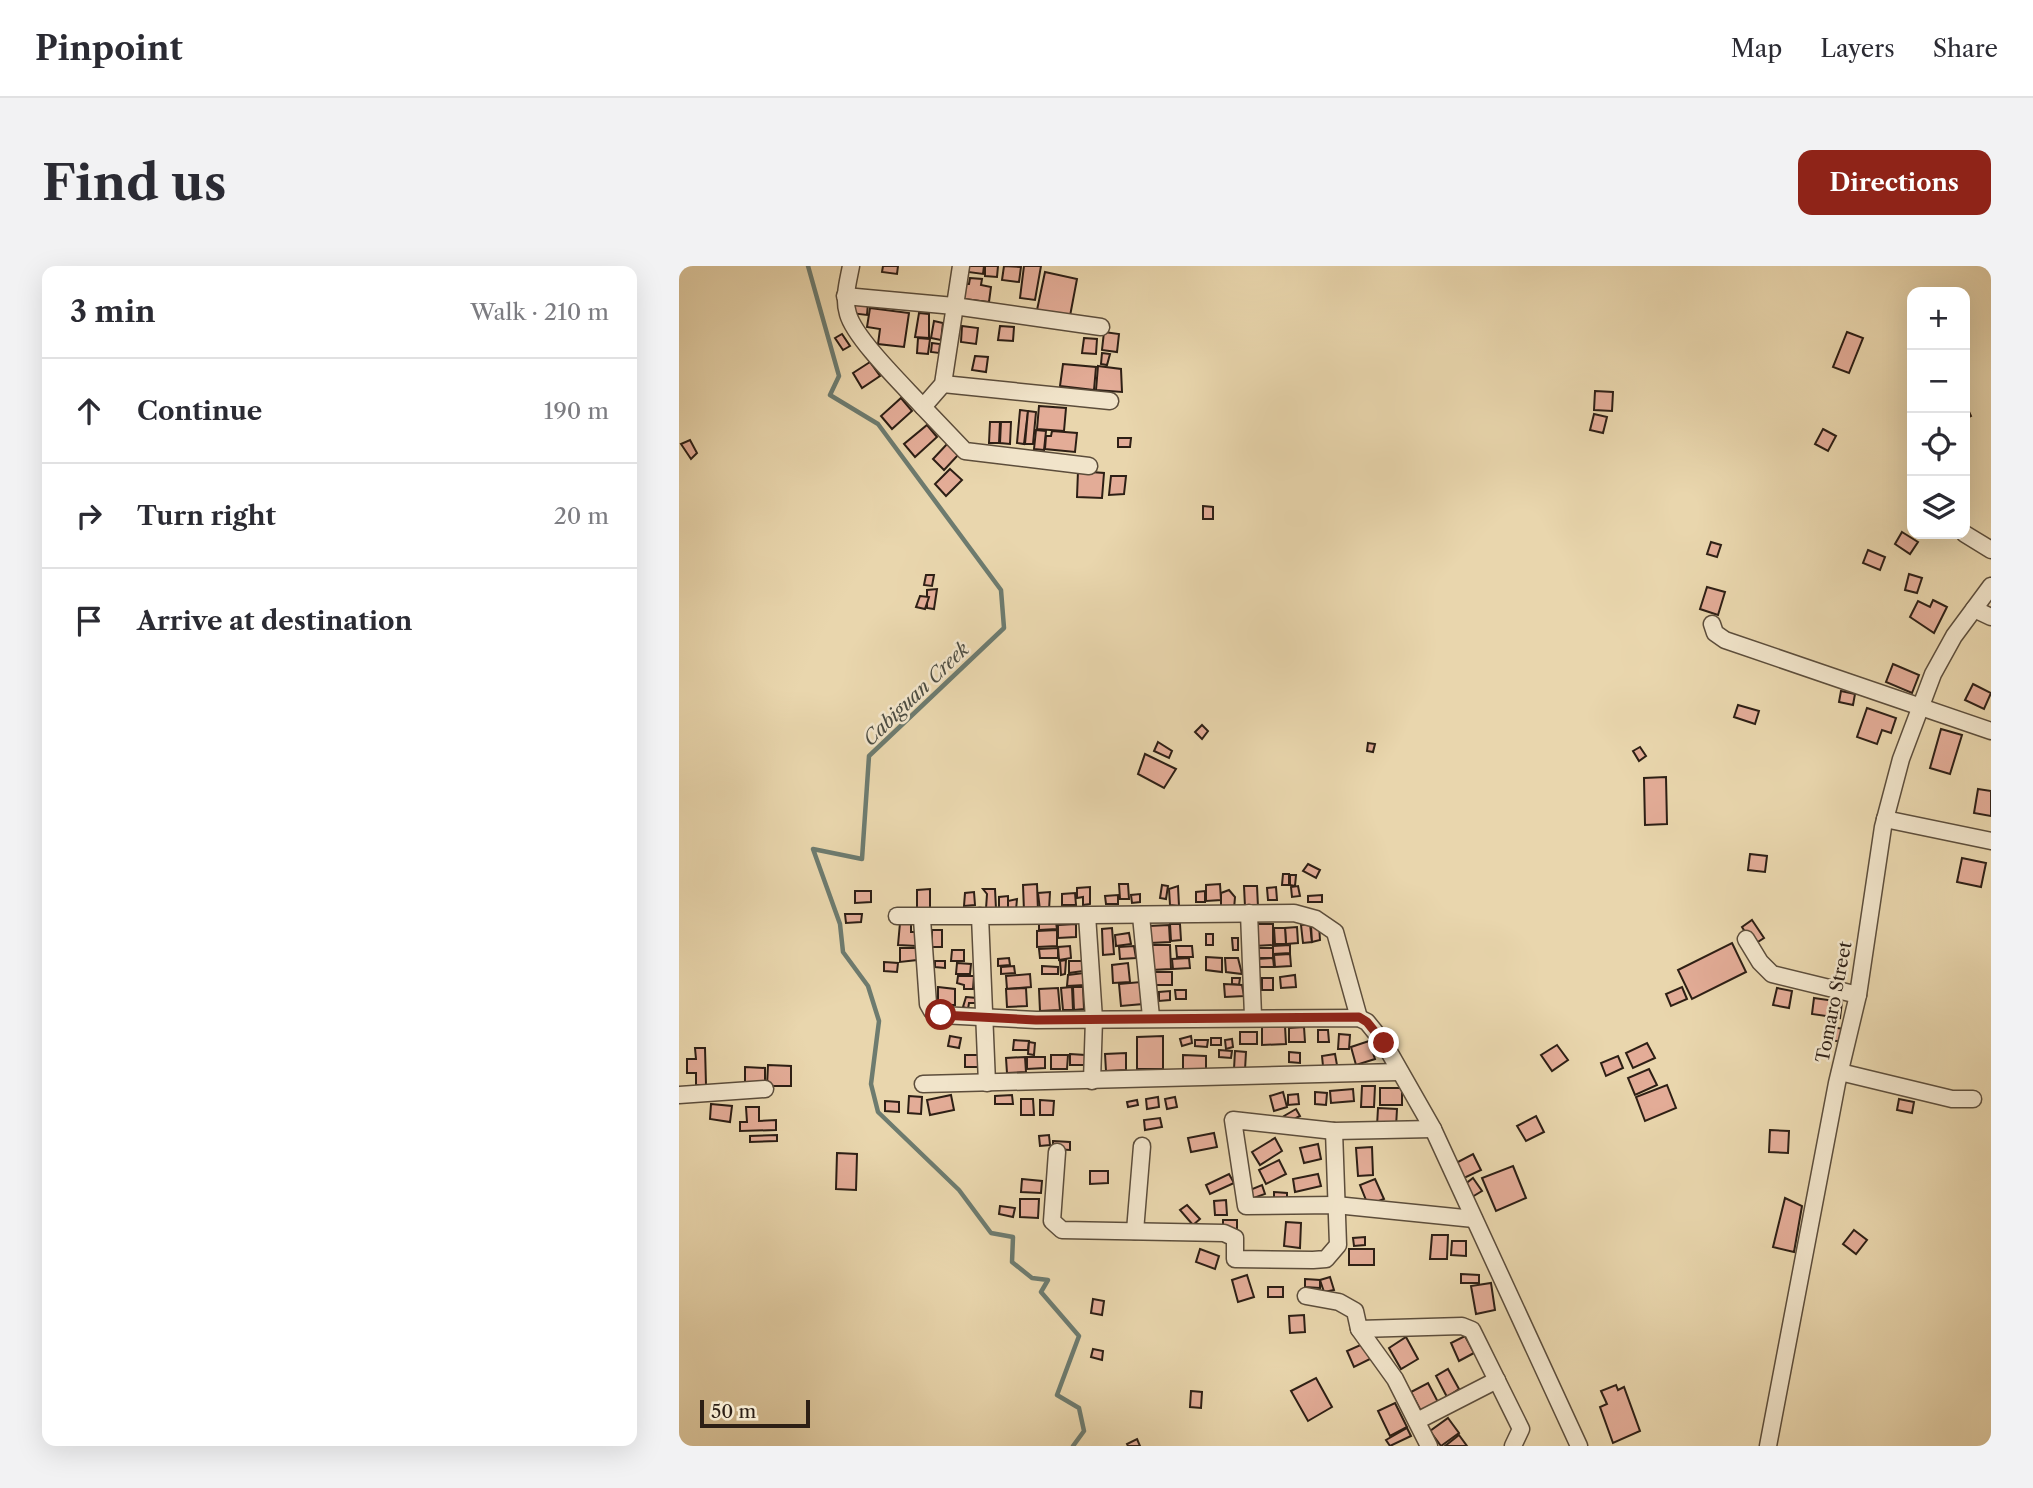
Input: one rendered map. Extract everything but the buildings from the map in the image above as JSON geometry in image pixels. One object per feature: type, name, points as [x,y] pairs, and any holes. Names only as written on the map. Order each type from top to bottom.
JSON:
[{"type":"street","points":[[851,266],[845,296],[848,316],[862,337],[965,451],[1089,466]]},
{"type":"street","points":[[923,407],[943,384],[961,266]]},
{"type":"street","points":[[845,296],[954,306],[1101,327]]},
{"type":"street","points":[[943,384],[1110,401]]},
{"type":"street","points":[[1970,537],[1991,550]]},
{"type":"street","name":"Tomaro Street","points":[[1767,1446],[1840,1072],[1858,995],[1885,819],[1901,759],[1920,707],[1948,645],[1991,586]]},
{"type":"street","points":[[1974,609],[1991,617]]},
{"type":"street","points":[[1712,624],[1715,633],[1725,640],[1991,731]]},
{"type":"street","points":[[1885,819],[1991,841]]},
{"type":"street","points":[[1249,913],[1253,1016]]},
{"type":"street","points":[[897,916],[922,919],[1294,913],[1316,919],[1335,932],[1359,1017],[1375,1030],[1433,1129],[1579,1446]]},
{"type":"street","points":[[1087,915],[1094,1018],[1092,1081]]},
{"type":"street","points":[[980,916],[987,1083]]},
{"type":"street","points":[[1141,916],[1151,1017]]},
{"type":"street","points":[[922,919],[930,1008],[941,1015],[1036,1020],[1359,1017]]},
{"type":"street","points":[[1746,939],[1772,974],[1858,995]]},
{"type":"street","points":[[923,1084],[1398,1072]]},
{"type":"street","points":[[1840,1072],[1952,1099],[1973,1099]]},
{"type":"street","points":[[679,1095],[765,1089]]},
{"type":"street","points":[[1433,1129],[1334,1131],[1233,1120],[1246,1206],[1336,1205],[1474,1219]]},
{"type":"street","points":[[1057,1152],[1052,1221],[1062,1230],[1224,1233],[1235,1238],[1235,1259],[1313,1260],[1326,1259],[1338,1245],[1334,1131]]},
{"type":"street","points":[[1135,1231],[1142,1146]]},
{"type":"street","points":[[1306,1296],[1347,1305],[1355,1311],[1359,1329],[1395,1379],[1429,1446]]},
{"type":"street","points":[[1359,1329],[1468,1327],[1521,1429],[1513,1446]]},
{"type":"street","points":[[1417,1422],[1497,1380]]},
{"type":"waterway","name":"Cabiguan Creek","points":[[808,266],[839,376],[830,395],[878,424],[1001,590],[1004,628],[869,756],[862,859],[813,849],[840,924],[843,952],[868,986],[879,1021],[871,1084],[878,1112],[959,1190],[991,1233],[1013,1237],[1012,1262],[1032,1278],[1048,1280],[1041,1292],[1079,1336],[1057,1395],[1079,1408],[1084,1431],[1073,1446]]},
{"type":"route","points":[[941,1015],[1036,1020],[1359,1017],[1375,1030],[1384,1043]]}]
